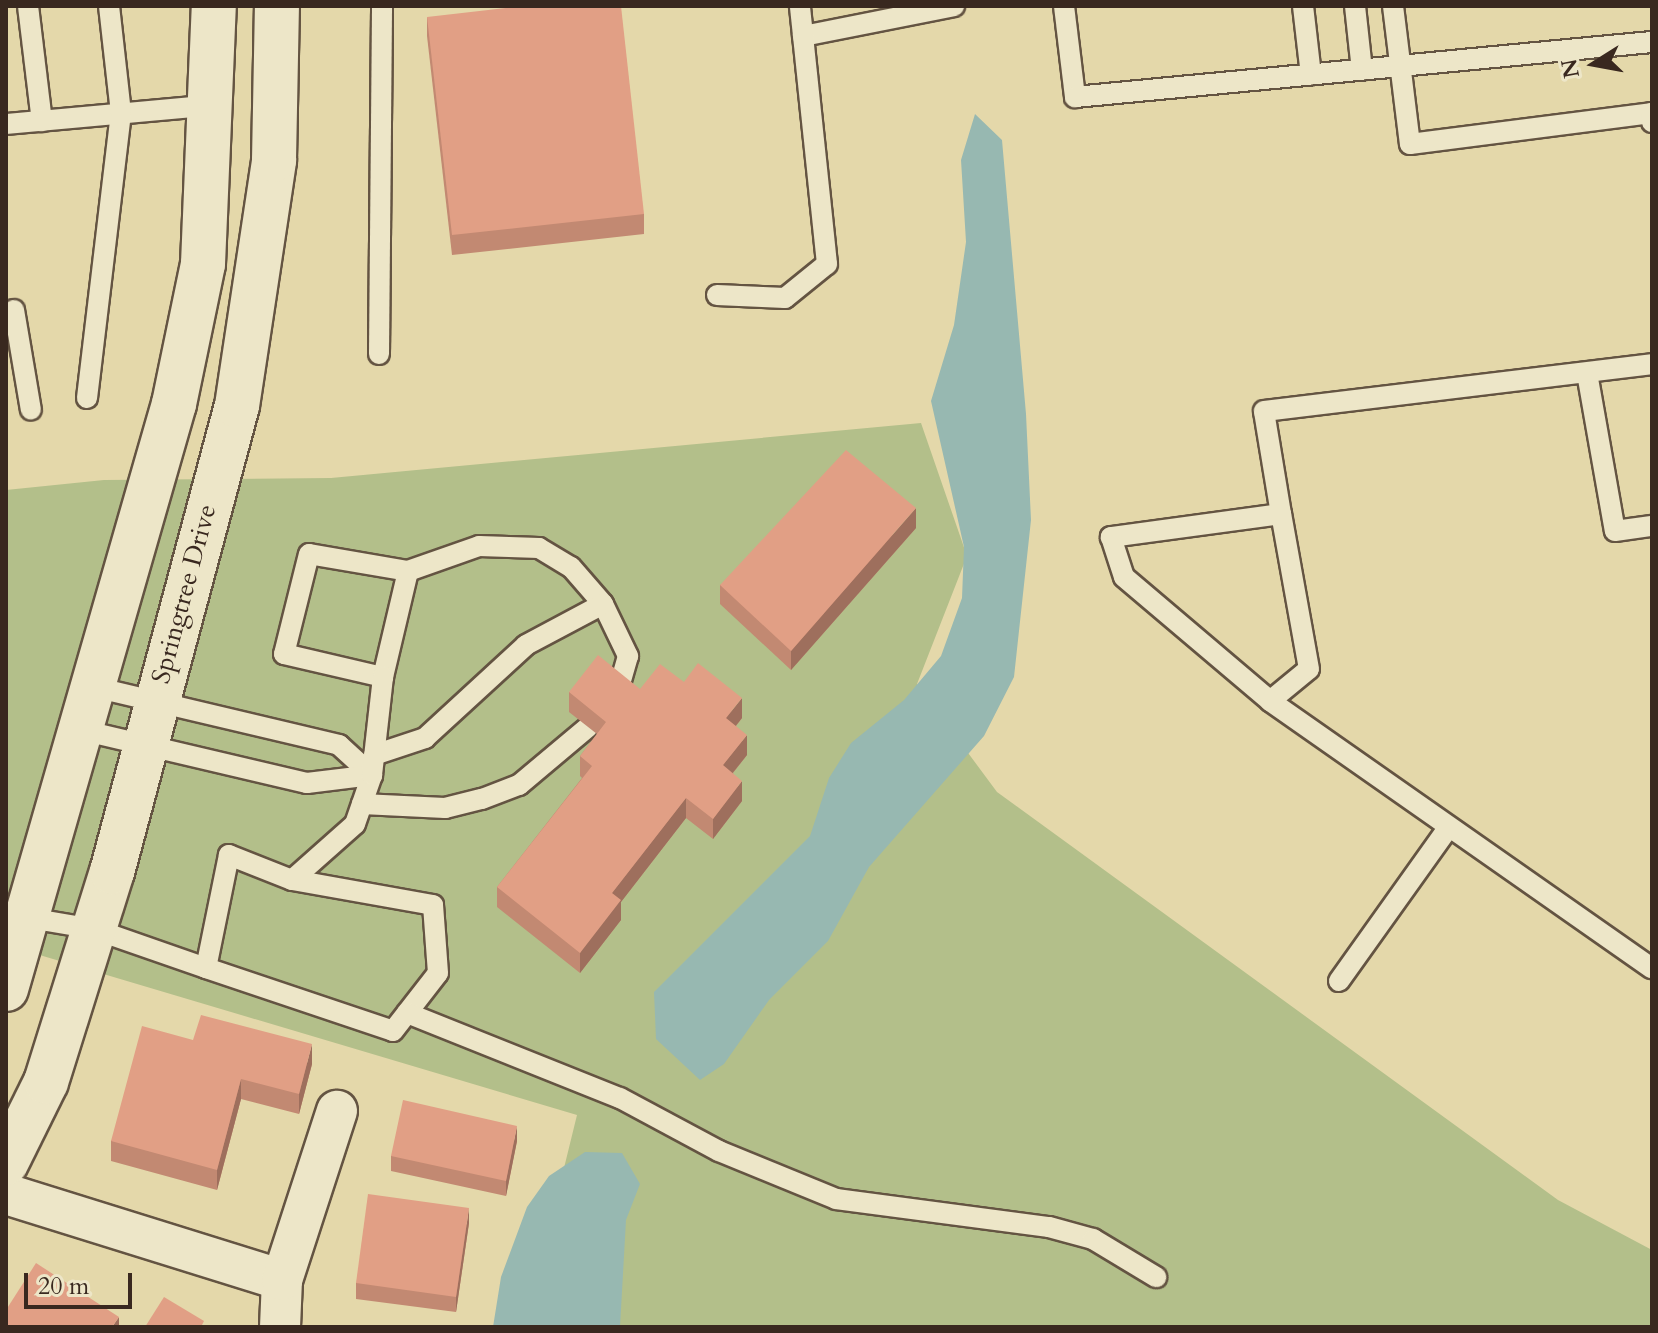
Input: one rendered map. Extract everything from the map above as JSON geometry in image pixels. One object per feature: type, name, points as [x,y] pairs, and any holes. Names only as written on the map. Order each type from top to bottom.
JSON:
[{"type":"street","points":[[6,989],[29,918],[89,686],[174,404],[203,264],[214,105],[214,6]]},
{"type":"street","name":"Springtree Drive","points":[[6,1163],[46,1082],[94,929],[240,390],[274,160],[277,6]]},
{"type":"street","points":[[280,1327],[282,1280],[337,1111]]},
{"type":"street","points":[[6,1194],[282,1280]]},
{"type":"lane","points":[[28,6],[42,121]]},
{"type":"lane","points":[[87,398],[121,113],[109,6]]},
{"type":"lane","points":[[379,354],[382,6]]},
{"type":"lane","points":[[717,295],[785,298],[827,264],[800,6]]},
{"type":"lane","points":[[803,36],[954,6]]},
{"type":"lane","points":[[1064,6],[1075,97],[1652,42]]},
{"type":"lane","points":[[1303,6],[1311,75]]},
{"type":"lane","points":[[1355,6],[1362,70]]},
{"type":"lane","points":[[1393,6],[1410,144],[1651,113],[1652,122]]},
{"type":"lane","points":[[6,124],[214,105]]},
{"type":"lane","points":[[14,310],[31,410]]},
{"type":"lane","points":[[1270,701],[1309,669],[1264,411],[1652,364]]},
{"type":"lane","points":[[1587,373],[1615,531],[1652,526]]},
{"type":"lane","points":[[1281,514],[1111,537],[1124,577],[1270,701],[1652,968]]},
{"type":"lane","points":[[383,677],[284,654],[309,554],[408,571],[479,546],[539,548],[571,567],[603,604],[628,656],[618,690]]},
{"type":"lane","points":[[292,880],[355,824],[373,765],[383,677],[408,571]]},
{"type":"lane","points":[[77,729],[307,783],[373,765],[425,738],[526,645],[603,604]]},
{"type":"lane","points":[[89,686],[156,698],[339,745],[373,765]]},
{"type":"lane","points":[[362,804],[445,808],[482,799],[519,785],[588,727]]},
{"type":"lane","points":[[1339,981],[1449,827]]},
{"type":"lane","points":[[29,918],[94,929],[206,968],[393,1031],[438,973],[433,905],[292,880],[229,855],[206,968]]},
{"type":"lane","points":[[407,1013],[620,1098],[719,1151],[836,1199],[1049,1227],[1093,1239],[1156,1277]]},
{"type":"green space","points":[[921,423],[967,556],[917,684],[997,792],[1558,1200],[1652,1250],[1652,1327],[525,1327],[577,1115],[6,945],[6,490],[104,480],[331,478]]},
{"type":"water","points":[[975,114],[1002,140],[1026,414],[1031,520],[1014,677],[984,736],[869,867],[828,941],[769,1000],[724,1064],[700,1080],[656,1039],[654,992],[810,836],[829,778],[851,743],[904,700],[941,656],[962,598],[964,547],[931,401],[954,325],[966,242],[961,160]]},
{"type":"water","points":[[585,1152],[622,1153],[640,1184],[626,1220],[620,1327],[493,1327],[501,1277],[527,1207],[549,1176]]},
{"type":"building","points":[[524,6],[621,6],[644,214],[452,235],[427,17]]},
{"type":"building","points":[[846,450],[916,508],[791,651],[720,585]]},
{"type":"building","points":[[598,655],[640,689],[660,664],[684,682],[698,663],[742,698],[726,718],[747,735],[723,765],[742,781],[713,819],[686,798],[612,893],[621,900],[580,953],[497,887],[592,766],[580,756],[606,722],[569,692]]},
{"type":"building","points":[[201,1015],[312,1044],[299,1094],[241,1079],[217,1170],[111,1141],[142,1026],[193,1040]]},
{"type":"building","points":[[403,1100],[517,1126],[506,1181],[391,1156]]},
{"type":"building","points":[[368,1194],[469,1208],[456,1297],[356,1283]]},
{"type":"building","points":[[36,1263],[119,1317],[112,1327],[6,1327],[6,1310]]},
{"type":"building","points":[[164,1297],[204,1321],[201,1327],[145,1327]]}]
